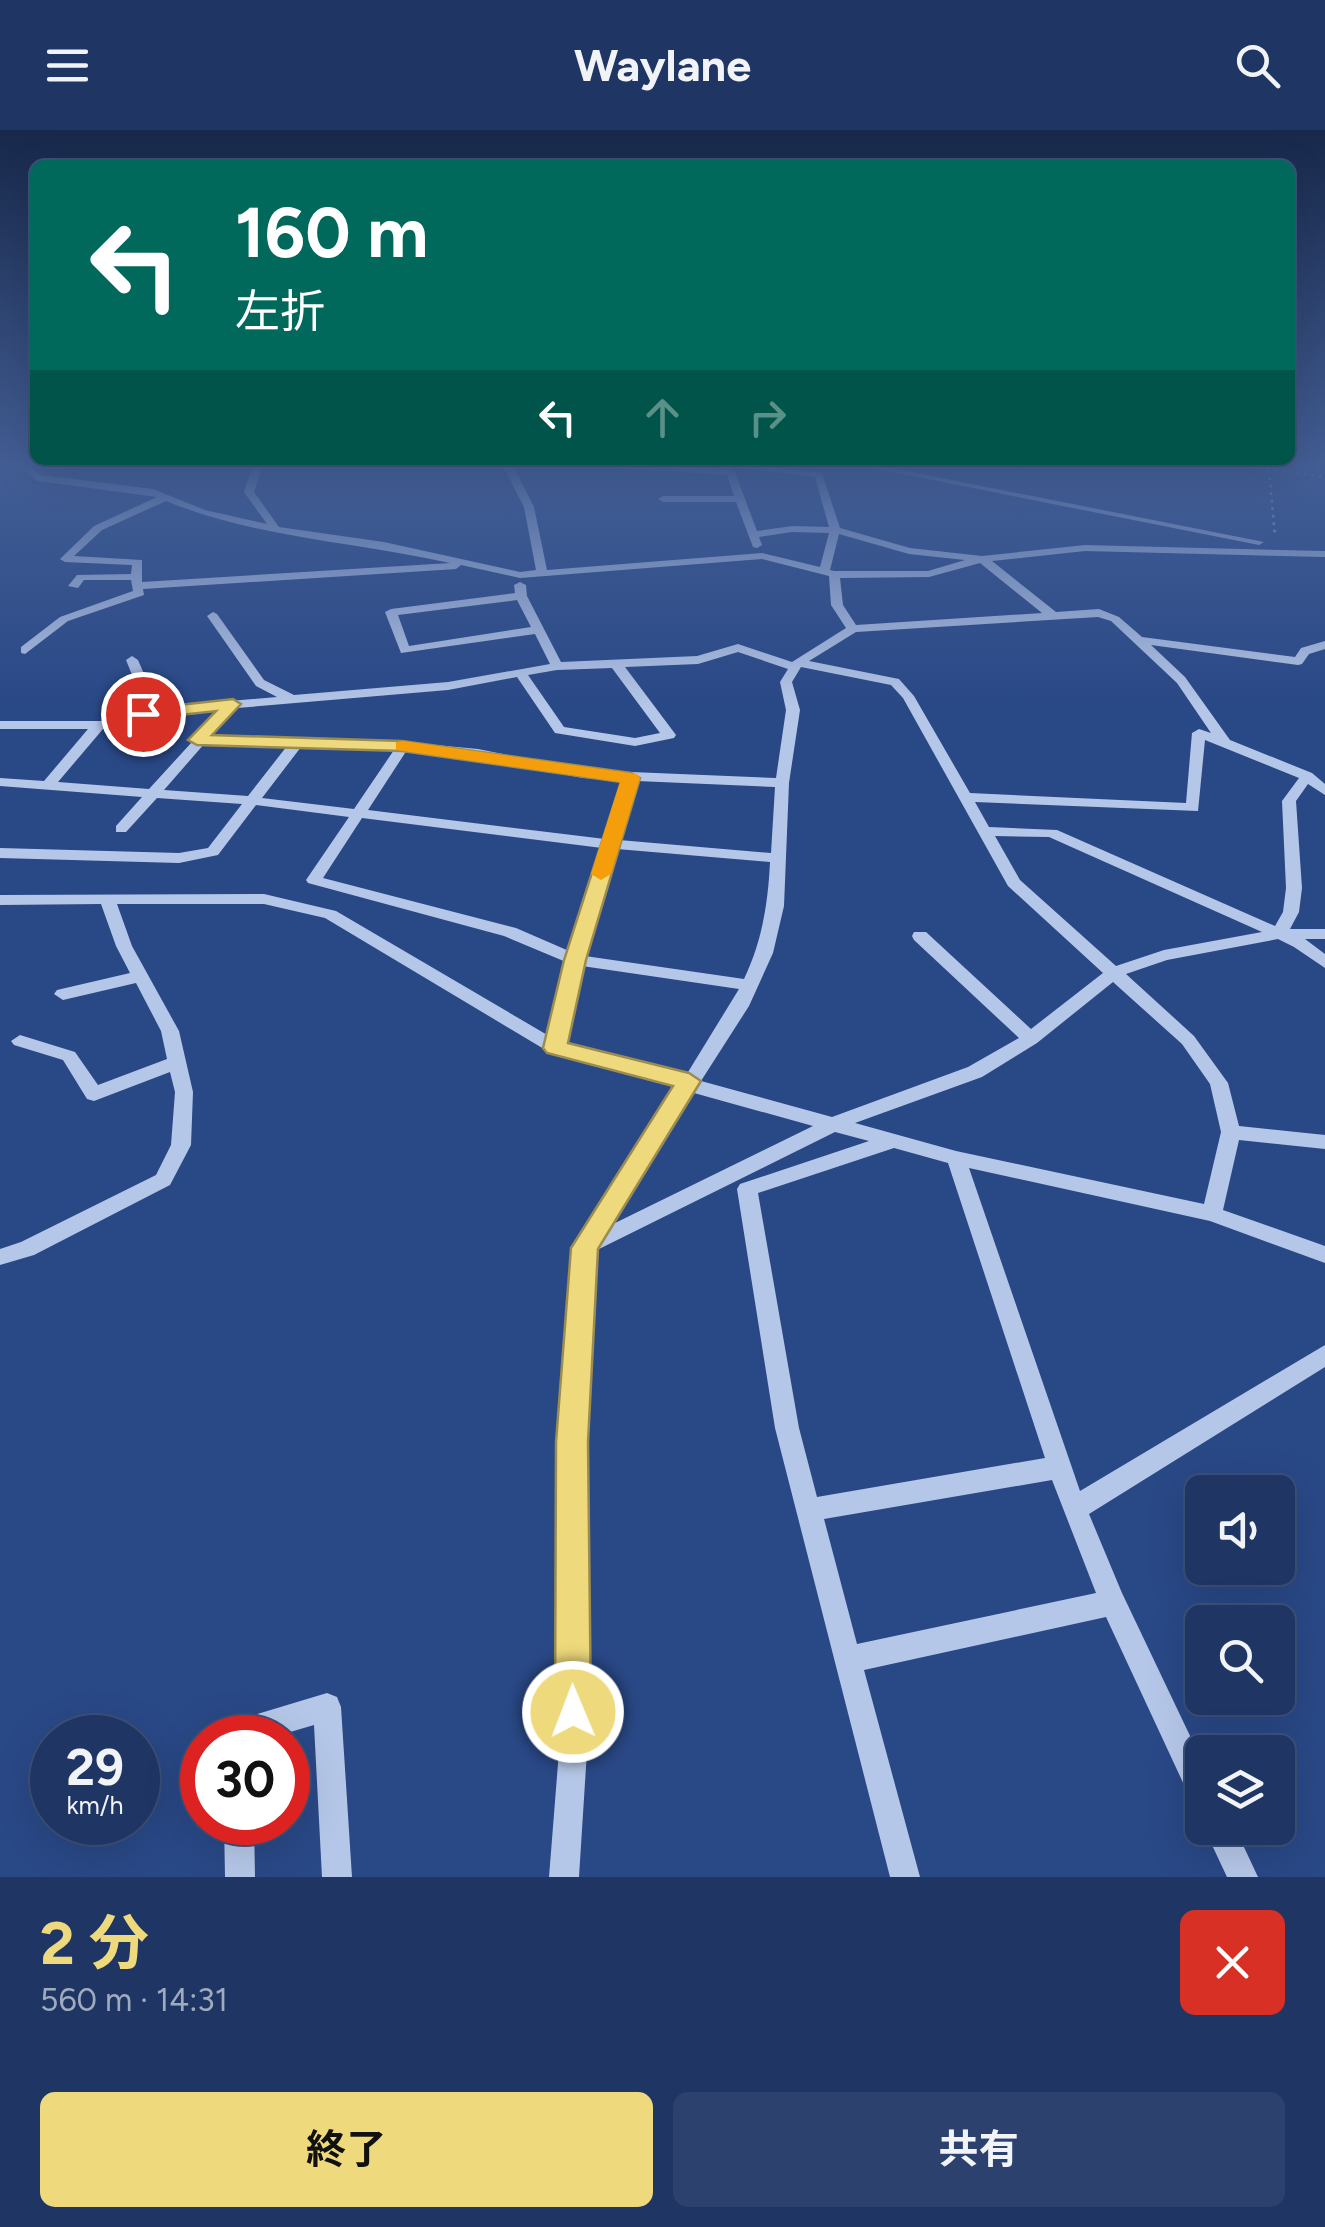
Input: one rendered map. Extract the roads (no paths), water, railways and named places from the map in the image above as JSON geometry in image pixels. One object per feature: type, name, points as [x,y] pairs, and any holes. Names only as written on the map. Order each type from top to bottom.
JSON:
[{"type":"street","points":[[25,650],[64,619],[140,593],[136,581],[138,562],[64,559],[81,544]]},
{"type":"street","points":[[372,544],[520,575],[762,556],[829,572],[929,574],[982,559],[1084,548],[1325,554]]},
{"type":"street","points":[[536,544],[542,574]]},
{"type":"street","points":[[756,544],[762,556]]},
{"type":"street","points":[[833,544],[829,572],[837,605],[853,629]]},
{"type":"street","points":[[885,544],[982,559],[1052,615]]},
{"type":"street","points":[[1252,544],[1284,550],[1325,568]]},
{"type":"street","points":[[74,586],[81,577],[136,581],[266,578],[346,568],[472,566]]},
{"type":"street","points":[[520,575],[520,596],[557,666]]},
{"type":"street","points":[[520,596],[390,612],[404,650],[538,630]]},
{"type":"street","points":[[564,1877],[574,1750],[573,1404],[584,1248],[740,1006],[765,953],[776,906],[782,783],[793,710],[786,682],[796,665],[853,629],[1099,613],[1116,619],[1181,680],[1225,743]]},
{"type":"street","points":[[213,616],[260,683],[291,698]]},
{"type":"street","points":[[1141,641],[1189,644],[1245,659],[1298,661],[1305,651],[1325,645]]},
{"type":"street","points":[[0,725],[120,725],[143,714],[166,710],[448,686],[557,666],[698,660],[738,648],[796,665],[895,682],[908,696],[1014,882],[1188,1040],[1219,1083],[1230,1132],[1212,1214]]},
{"type":"street","points":[[132,660],[145,692],[166,710]]},
{"type":"street","points":[[521,674],[560,730],[635,742],[670,735],[616,664]]},
{"type":"street","points":[[121,829],[233,704]]},
{"type":"street","points":[[47,786],[99,725]]},
{"type":"street","points":[[965,797],[1193,808],[1199,733],[1307,776],[1325,791]]},
{"type":"street","points":[[197,740],[402,746],[631,778],[782,783]]},
{"type":"street","points":[[0,853],[214,852],[297,742]]},
{"type":"street","points":[[402,746],[314,880],[510,932],[575,960],[748,985]]},
{"type":"street","points":[[1307,776],[1325,776]]},
{"type":"street","points":[[1279,934],[1291,912],[1294,888],[1288,801],[1307,776]]},
{"type":"street","points":[[555,1048],[575,960],[631,778]]},
{"type":"street","points":[[0,782],[147,796],[255,801],[610,844],[779,858]]},
{"type":"street","points":[[986,831],[1052,834],[1300,943],[1325,962]]},
{"type":"street","points":[[0,900],[264,900],[330,914],[555,1048],[689,1081],[956,1158],[1212,1214],[1325,1255]]},
{"type":"street","points":[[0,1257],[26,1250],[163,1180],[181,1146],[184,1092],[170,1031],[139,976],[108,902]]},
{"type":"street","points":[[584,1248],[836,1123],[975,1072],[1031,1039],[1115,972],[1164,955],[1279,934],[1325,934]]},
{"type":"street","points":[[920,936],[1031,1039]]},
{"type":"street","points":[[64,994],[139,976]]},
{"type":"street","points":[[20,1041],[69,1056],[94,1094],[177,1062]]},
{"type":"street","points":[[1230,1132],[1325,1142]]},
{"type":"street","points":[[894,1141],[748,1190],[787,1428],[851,1658],[905,1877]]},
{"type":"street","points":[[956,1158],[1074,1509],[1112,1602],[1185,1756]]},
{"type":"street","points":[[1074,1509],[1325,1355]]},
{"type":"street","points":[[808,1510],[1060,1467]]},
{"type":"street","points":[[851,1658],[1112,1602]]},
{"type":"street","points":[[300,1715],[328,1707],[337,1877]]},
{"type":"street","points":[[239,1845],[240,1877]]},
{"type":"street","points":[[1227,1845],[1243,1877]]}]
